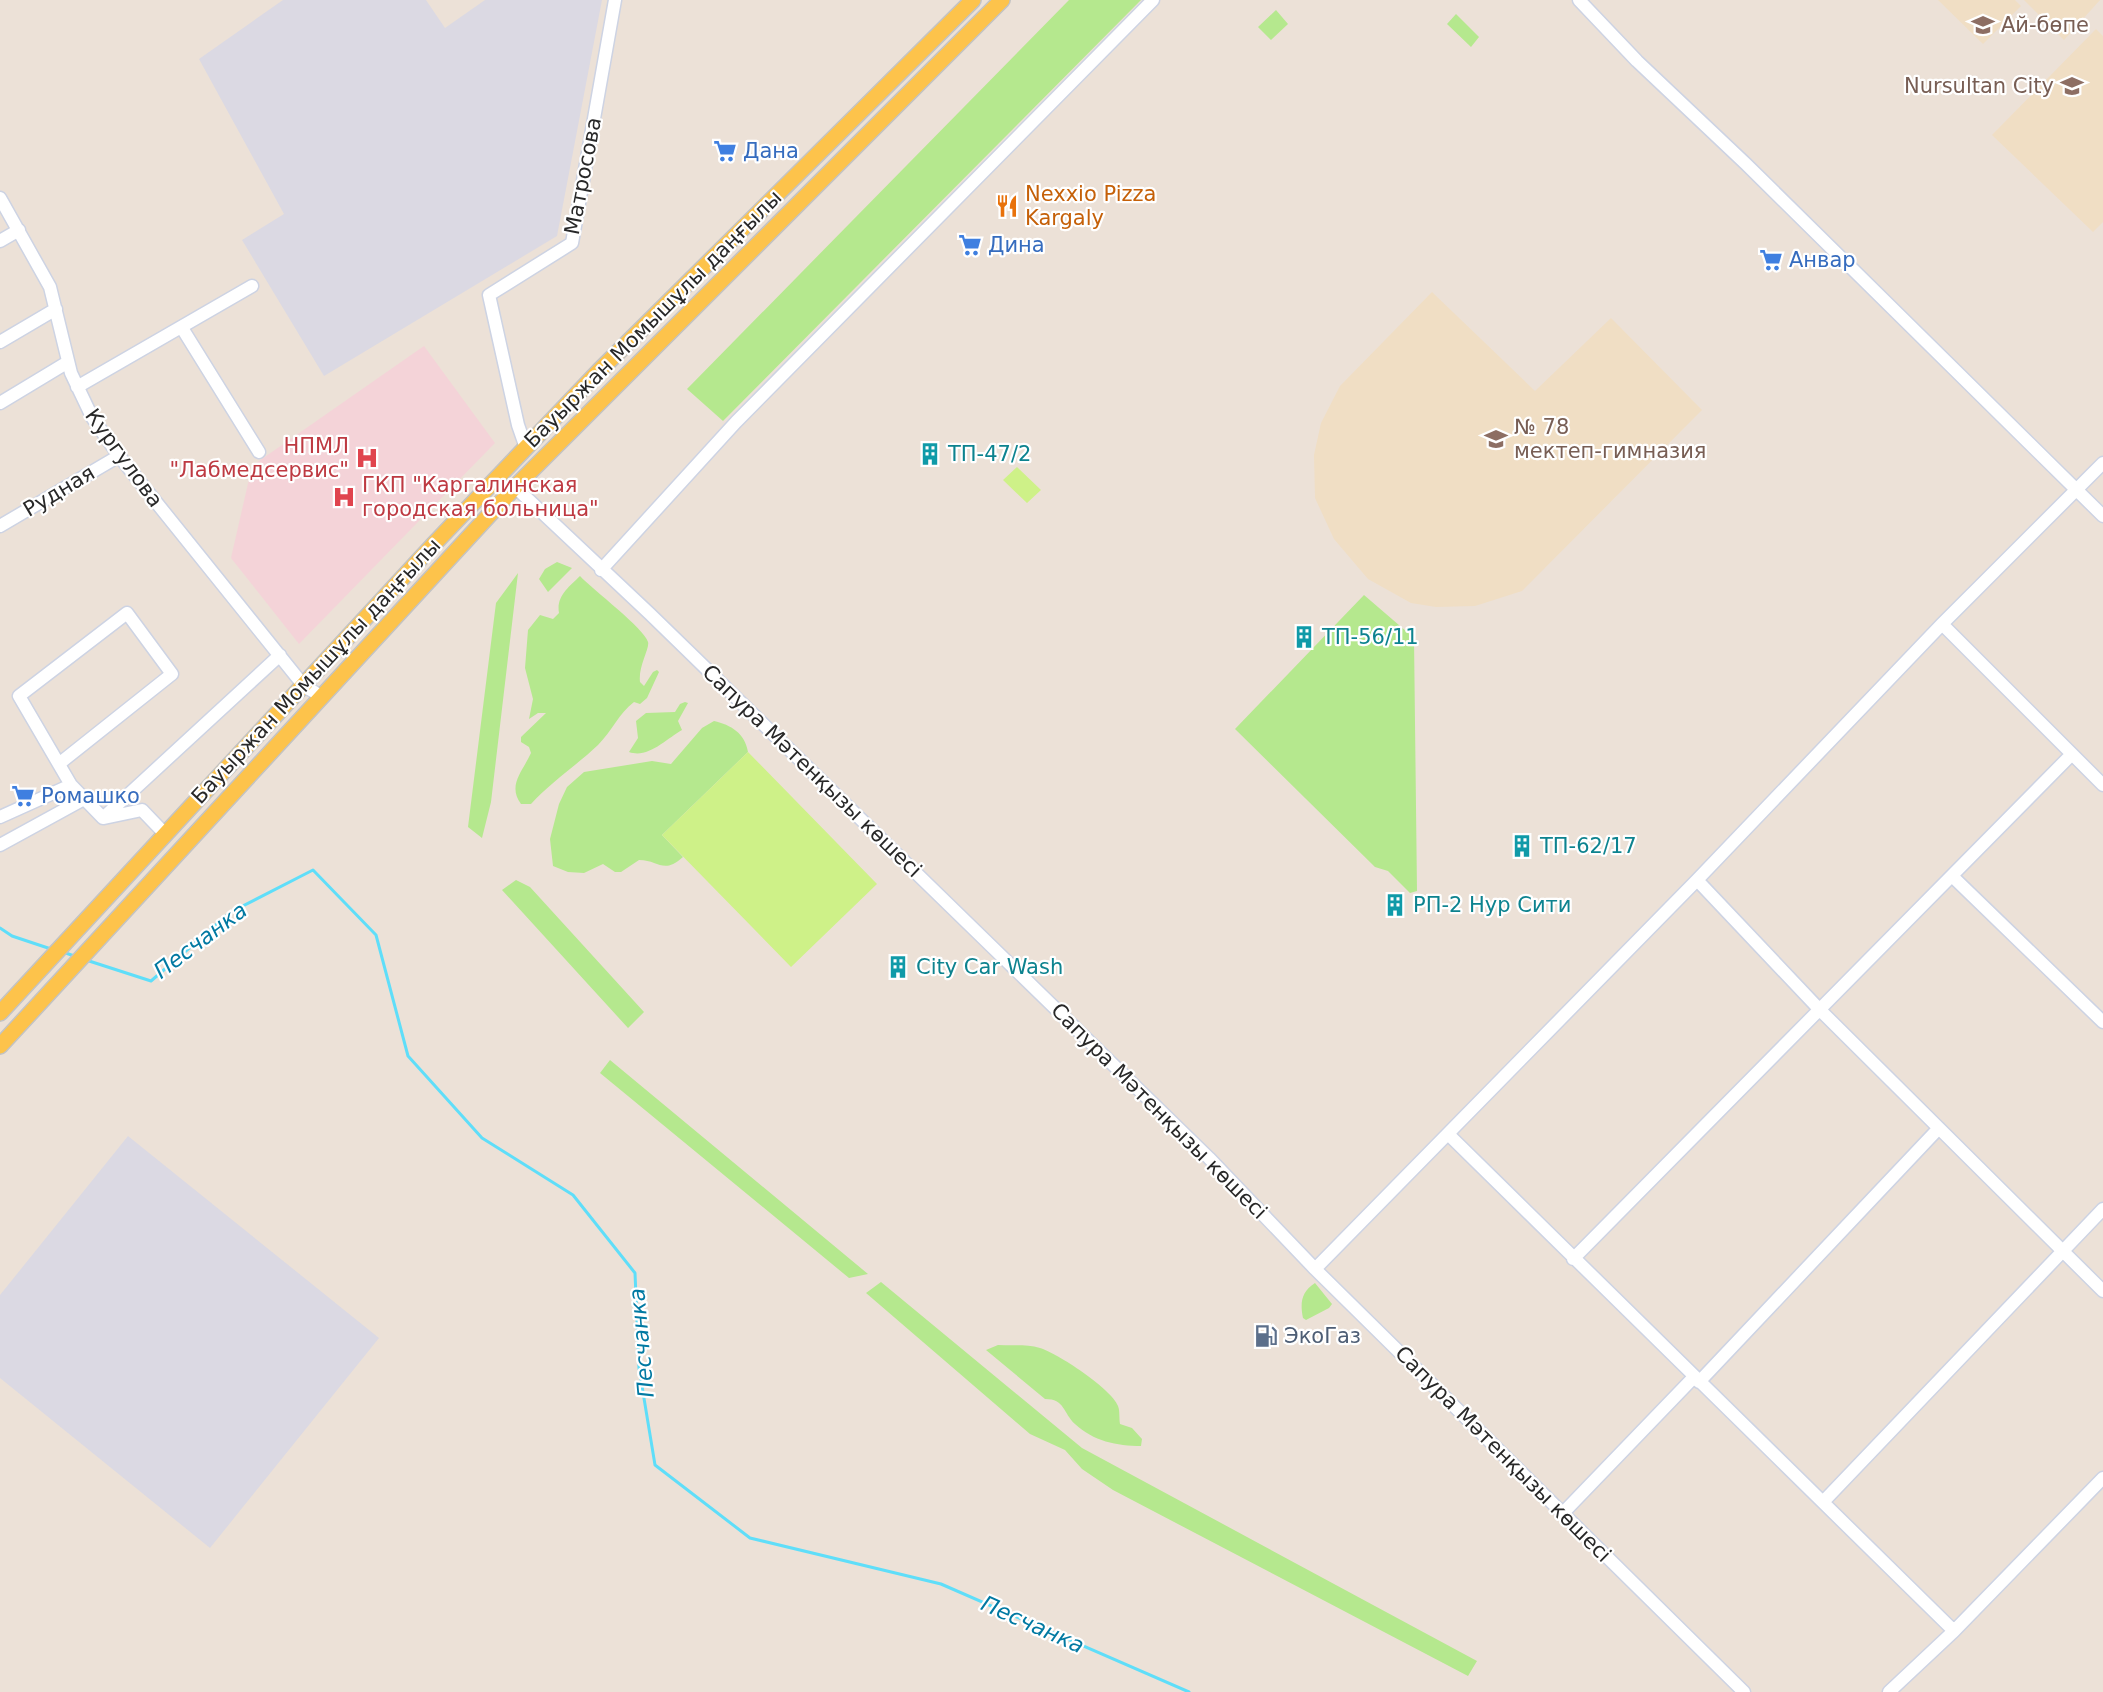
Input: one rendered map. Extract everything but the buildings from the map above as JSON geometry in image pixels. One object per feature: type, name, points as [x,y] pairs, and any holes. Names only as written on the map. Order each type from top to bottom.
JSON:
[{"type":"main road","name":"Бауыржан Момышұлы даңғылы","points":[[0,1046],[515,487],[613,386],[1002,0]]},
{"type":"main road","name":"Бауыржан Момышұлы даңғылы","points":[[0,1013],[599,371],[966,2]]},
{"type":"main road","points":[[599,371],[613,386]]},
{"type":"main road","points":[[501,474],[515,487]]},
{"type":"street","name":"Матросова","points":[[526,448],[518,425],[489,295],[572,243],[615,0]]},
{"type":"street","points":[[601,570],[736,422],[1153,0]]},
{"type":"street","points":[[1579,0],[1638,61],[2103,516]]},
{"type":"street","name":"Кургулова","points":[[0,198],[50,287],[68,362],[77,387],[119,456],[304,686]]},
{"type":"street","points":[[0,241],[19,230]]},
{"type":"street","points":[[77,387],[252,286]]},
{"type":"street","points":[[0,342],[56,309]]},
{"type":"street","points":[[182,328],[259,452]]},
{"type":"street","points":[[0,403],[68,362]]},
{"type":"street","name":"Рудная","points":[[0,526],[119,456]]},
{"type":"street","points":[[1315,1269],[1697,880],[1942,624],[2103,463]]},
{"type":"street","name":"Сапура Мәтенқызы көшесі","points":[[515,487],[666,629],[1201,1149],[1315,1269],[1744,1692]]},
{"type":"street","points":[[60,763],[172,674],[127,613],[19,696],[60,763],[70,785],[103,818]]},
{"type":"street","points":[[1942,624],[2103,784]]},
{"type":"street","points":[[103,818],[280,655]]},
{"type":"street","points":[[304,686],[321,696]]},
{"type":"street","points":[[1573,1258],[2072,754]]},
{"type":"street","points":[[0,818],[70,785]]},
{"type":"street","points":[[0,846],[84,799]]},
{"type":"street","points":[[103,818],[142,810],[166,835]]},
{"type":"street","points":[[1952,876],[2103,1022]]},
{"type":"street","points":[[1697,880],[1820,1010],[2103,1291]]},
{"type":"street","points":[[1563,1513],[1697,1379],[1939,1128]]},
{"type":"street","points":[[1449,1135],[1954,1631]]},
{"type":"street","points":[[1823,1502],[2103,1209]]},
{"type":"street","points":[[1889,1692],[1954,1631],[2103,1478]]},
{"type":"shaded area","points":[[283,0],[426,0],[445,28],[485,0],[602,0],[557,236],[324,376],[242,240],[284,214],[199,59]]},
{"type":"shaded area","name":"Ай-бөпе","points":[[1938,0],[2015,0],[2021,6],[1983,44]]},
{"type":"shaded area","points":[[2024,0],[2100,0],[2064,40]]},
{"type":"shaded area","name":"Nursultan City","points":[[2096,29],[2103,36],[2103,222],[2093,232],[1992,135]]},
{"type":"shaded area","name":"№ 78 мектеп-гимназия","points":[[1432,292],[1535,391],[1611,318],[1702,410],[1522,591],[1475,606],[1436,607],[1411,603],[1368,579],[1334,539],[1315,498],[1314,455],[1321,423],[1340,386]]},
{"type":"shaded area","name":"ГКП \"Каргалинская городская больница\"","points":[[424,346],[495,443],[299,644],[231,558],[252,466]]},
{"type":"shaded area","points":[[128,1136],[379,1338],[210,1548],[0,1378],[0,1295]]},
{"type":"green space","points":[[1069,0],[1141,0],[723,421],[687,389]]},
{"type":"green space","points":[[1276,10],[1288,24],[1271,40],[1258,27]]},
{"type":"green space","points":[[1456,14],[1479,37],[1471,47],[1447,24]]},
{"type":"green space","points":[[1017,467],[1041,490],[1027,503],[1003,480]]},
{"type":"green space","points":[[557,562],[572,568],[548,592],[539,579],[545,569]]},
{"type":"green space","points":[[518,573],[491,802],[482,838],[468,827],[496,603]]},
{"type":"green space","points":[[580,576],[638,628],[648,642],[640,682],[644,686],[653,672],[657,670],[659,672],[647,698],[640,704],[634,702],[629,706],[598,745],[531,804],[521,804],[517,797],[516,784],[531,753],[529,747],[521,742],[521,737],[546,713],[538,713],[529,719],[533,699],[525,668],[528,630],[540,615],[553,619],[559,613],[561,597]]},
{"type":"green space","points":[[1364,595],[1414,638],[1417,891],[1410,893],[1388,871],[1375,867],[1235,729]]},
{"type":"green space","points":[[688,703],[678,721],[682,730],[657,747],[643,753],[629,752],[638,738],[636,721],[646,713],[675,712],[680,704]]},
{"type":"green space","points":[[714,721],[736,731],[744,740],[748,752],[662,835],[683,857],[666,866],[639,860],[621,872],[615,872],[603,864],[584,873],[568,872],[553,866],[550,839],[559,804],[567,787],[584,772],[652,761],[671,764],[702,728]]},
{"type":"green space","points":[[748,752],[877,884],[791,967],[662,835]]},
{"type":"green space","points":[[516,880],[530,887],[644,1012],[628,1028],[502,890]]},
{"type":"green space","points":[[610,1060],[868,1274],[849,1278],[600,1073]]},
{"type":"green space","points":[[881,1282],[1082,1448],[1477,1661],[1468,1676],[1113,1490],[1082,1469],[1065,1450],[1030,1434],[866,1293]]},
{"type":"green space","points":[[1315,1283],[1332,1304],[1329,1308],[1306,1320],[1302,1313],[1303,1298],[1307,1290]]},
{"type":"green space","points":[[998,1345],[1040,1348],[1083,1372],[1114,1399],[1119,1408],[1120,1424],[1132,1428],[1142,1439],[1141,1446],[1106,1441],[1082,1430],[1071,1420],[1060,1404],[1045,1399],[986,1350]]},
{"type":"waterway","name":"Песчанка","points":[[86,960],[151,981],[231,912],[313,870],[376,935],[408,1056],[482,1138],[573,1195],[635,1273],[639,1368],[655,1465],[750,1538],[941,1584],[1189,1692]]},
{"type":"waterway","name":"Песчанка","points":[[0,928],[12,936],[51,949]]},
{"type":"waterway","name":"Песчанка","points":[[63,952],[77,957]]},
{"type":"place","name":"Ай-бөпе","points":[[1983,25]]},
{"type":"place","name":"Nursultan City","points":[[2072,86]]},
{"type":"place","name":"Дана","points":[[725,151]]},
{"type":"place","name":"Nexxio Pizza Kargaly","points":[[1007,206]]},
{"type":"place","name":"Дина","points":[[970,245]]},
{"type":"place","name":"Анвар","points":[[1771,260]]},
{"type":"place","name":"№ 78 мектеп-гимназия","points":[[1496,439]]},
{"type":"place","name":"ТП-47/2","points":[[930,454]]},
{"type":"place","name":"НПМЛ \"Лабмедсервис\"","points":[[367,458]]},
{"type":"place","name":"ГКП \"Каргалинская городская больница\"","points":[[344,497]]},
{"type":"place","name":"ТП-56/11","points":[[1304,637]]},
{"type":"place","name":"Ромашко","points":[[23,796]]},
{"type":"place","name":"ТП-62/17","points":[[1522,846]]},
{"type":"place","name":"РП-2 Нур Сити","points":[[1395,905]]},
{"type":"place","name":"City Car Wash","points":[[898,967]]},
{"type":"place","name":"ЭкоГаз","points":[[1266,1336]]}]
